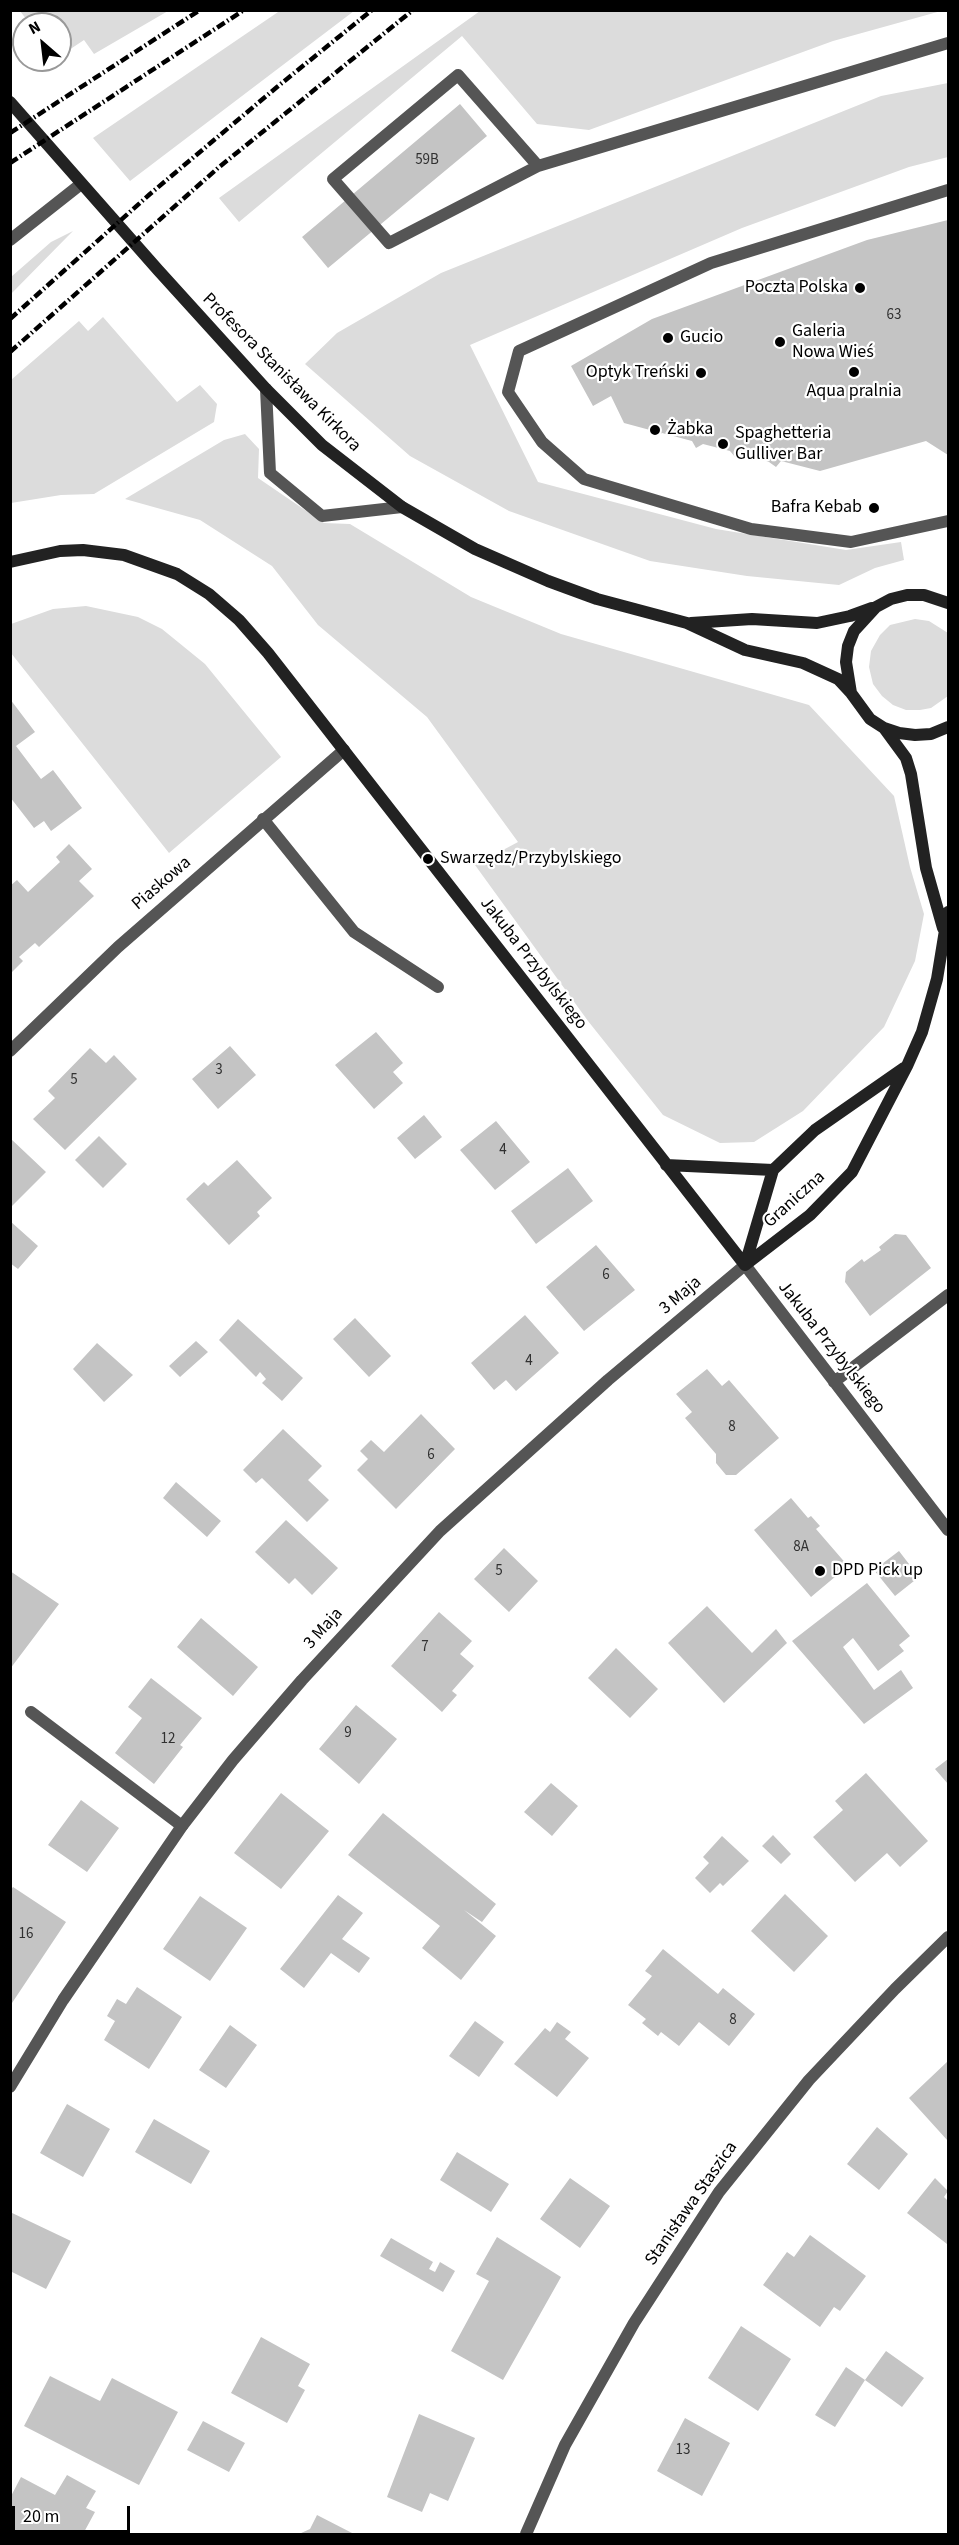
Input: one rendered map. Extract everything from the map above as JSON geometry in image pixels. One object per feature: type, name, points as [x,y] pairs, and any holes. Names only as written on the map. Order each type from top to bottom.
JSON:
[{"type":"street","points":[[538,166],[458,75],[333,179],[389,243],[538,166],[948,43]]},
{"type":"street","name":"Profesora Stanisława Kirkora","points":[[10,102],[266,389],[322,445],[402,507],[475,549],[548,581],[597,599],[687,623],[745,650],[803,663],[823,670],[838,679],[870,719],[884,728]]},
{"type":"street","points":[[10,240],[81,184]]},
{"type":"street","points":[[948,190],[711,263],[519,351],[508,392],[542,442],[584,478],[740,525],[851,542],[948,521]]},
{"type":"street","points":[[266,389],[270,473],[322,516],[402,507]]},
{"type":"street","name":"Jakuba Przybylskiego","points":[[10,562],[60,551],[83,550],[142,560],[177,574],[209,594],[254,635],[745,1265],[948,1530]]},
{"type":"street","name":"Profesora Stanisława Kirkora","points":[[687,623],[752,618],[817,623],[842,618],[907,595],[924,595],[946,600]]},
{"type":"street","points":[[851,693],[847,678],[848,646],[864,618],[876,607]]},
{"type":"street","points":[[884,728],[915,735],[932,734],[948,727]]},
{"type":"street","name":"Graniczna","points":[[884,728],[906,758],[911,774],[926,868],[944,932]]},
{"type":"street","name":"Piaskowa","points":[[10,1051],[118,947],[344,750]]},
{"type":"street","points":[[263,819],[354,932],[438,987]]},
{"type":"street","name":"Graniczna","points":[[745,1265],[810,1215],[852,1172],[907,1066],[931,1005],[948,912]]},
{"type":"street","name":"Graniczna","points":[[745,1265],[773,1170],[815,1130],[907,1066]]},
{"type":"street","name":"Graniczna","points":[[666,1165],[773,1170]]},
{"type":"street","name":"3 Maja","points":[[10,2087],[63,2000],[182,1826],[233,1760],[302,1680],[440,1531],[608,1380],[745,1265]]},
{"type":"street","points":[[834,1382],[948,1295]]},
{"type":"street","points":[[31,1712],[182,1826]]},
{"type":"street","name":"Stanisława Staszica","points":[[526,2535],[566,2445],[594,2394],[634,2323],[719,2192],[808,2080],[948,1937]]},
{"type":"shaded area","points":[[281,10],[354,11],[130,181],[93,138]]},
{"type":"shaded area","points":[[168,11],[94,54],[84,40],[72,48],[72,12],[21,12]]},
{"type":"shaded area","points":[[480,11],[941,11],[833,41],[589,130],[537,124],[462,36],[239,222],[219,198]]},
{"type":"shaded area","points":[[948,83],[948,157],[909,167],[742,228],[470,345],[538,482],[716,529],[846,550],[901,542],[904,560],[875,568],[839,585],[747,576],[650,561],[509,511],[410,456],[305,364],[337,333],[441,273],[881,96]]},
{"type":"shaded area","points":[[73,231],[11,294],[11,277],[51,242]]},
{"type":"shaded area","points":[[103,317],[177,402],[200,385],[217,404],[214,422],[94,494],[61,495],[11,503],[11,380],[79,321],[88,331]]},
{"type":"shaded area","points":[[245,434],[259,449],[258,478],[324,523],[350,524],[471,597],[561,634],[809,705],[894,796],[910,867],[924,914],[915,961],[884,1027],[803,1111],[754,1142],[720,1143],[663,1115],[588,1021],[475,865],[518,842],[427,717],[318,625],[272,566],[200,520],[125,499],[224,440]]},
{"type":"shaded area","points":[[86,606],[138,617],[162,629],[205,664],[281,757],[169,853],[11,653],[11,624],[53,609]]},
{"type":"shaded area","points":[[915,619],[929,621],[948,633],[948,696],[931,708],[906,710],[893,705],[882,696],[873,684],[869,667],[871,651],[880,635],[890,625]]},
{"type":"building","points":[[460,104],[487,136],[328,268],[302,237]]},
{"type":"building","name":"Galeria Nowa Wieś","points":[[948,220],[948,455],[926,441],[820,471],[781,461],[776,467],[769,462],[741,452],[735,457],[730,451],[703,444],[696,448],[692,441],[662,433],[655,437],[650,430],[624,423],[611,396],[593,406],[571,366],[652,319],[867,240]]},
{"type":"building","points":[[10,699],[35,732],[16,746],[41,779],[53,770],[82,808],[51,831],[44,821],[34,828],[10,797]]},
{"type":"building","points":[[69,844],[92,869],[79,881],[94,896],[39,947],[35,943],[19,957],[23,961],[10,974],[10,886],[17,880],[28,892],[60,862],[56,857]]},
{"type":"building","points":[[376,1032],[403,1063],[393,1072],[403,1083],[374,1109],[335,1065]]},
{"type":"building","points":[[230,1046],[256,1075],[218,1109],[192,1079]]},
{"type":"building","points":[[90,1048],[106,1063],[114,1055],[137,1079],[65,1150],[33,1119],[55,1098],[48,1091]]},
{"type":"building","points":[[424,1115],[442,1137],[415,1159],[397,1138]]},
{"type":"building","points":[[496,1121],[530,1162],[495,1190],[460,1150]]},
{"type":"building","points":[[99,1136],[127,1164],[103,1188],[75,1160]]},
{"type":"building","points":[[10,1138],[46,1172],[10,1208]]},
{"type":"building","points":[[237,1160],[272,1198],[257,1212],[260,1216],[229,1245],[186,1199],[204,1182],[208,1186]]},
{"type":"building","points":[[568,1168],[593,1201],[536,1244],[511,1211]]},
{"type":"building","points":[[10,1221],[38,1246],[18,1269],[10,1263]]},
{"type":"building","points":[[895,1234],[906,1235],[931,1268],[870,1316],[845,1282],[846,1272],[862,1259],[864,1262],[881,1250],[879,1247]]},
{"type":"building","points":[[596,1245],[635,1290],[584,1331],[546,1287]]},
{"type":"building","points":[[525,1315],[559,1353],[516,1391],[506,1380],[494,1390],[471,1363]]},
{"type":"building","points":[[355,1318],[391,1356],[369,1377],[333,1339]]},
{"type":"building","points":[[238,1319],[303,1378],[282,1401],[262,1383],[266,1379],[260,1372],[256,1377],[219,1340]]},
{"type":"building","points":[[196,1341],[208,1352],[180,1377],[169,1366]]},
{"type":"building","points":[[97,1343],[133,1375],[104,1402],[73,1369]]},
{"type":"building","points":[[707,1369],[722,1386],[729,1380],[779,1438],[736,1475],[726,1475],[716,1463],[716,1454],[685,1418],[692,1412],[676,1394]]},
{"type":"building","points":[[421,1414],[455,1449],[396,1509],[357,1470],[368,1459],[360,1451],[371,1440],[384,1452]]},
{"type":"building","points":[[283,1429],[322,1466],[308,1480],[329,1500],[307,1522],[262,1478],[256,1483],[243,1470]]},
{"type":"building","points":[[176,1482],[221,1521],[207,1537],[163,1498]]},
{"type":"building","points":[[791,1498],[808,1518],[811,1516],[820,1526],[816,1529],[848,1566],[811,1597],[754,1530]]},
{"type":"building","points":[[286,1520],[338,1568],[312,1595],[295,1578],[289,1584],[255,1552]]},
{"type":"building","points":[[504,1548],[538,1581],[509,1612],[474,1579]]},
{"type":"building","points":[[899,1551],[919,1577],[895,1596],[874,1570]]},
{"type":"building","points":[[10,1571],[59,1604],[10,1669]]},
{"type":"building","points":[[867,1583],[910,1636],[899,1645],[904,1651],[878,1671],[853,1638],[843,1647],[874,1690],[901,1670],[913,1688],[864,1724],[792,1641]]},
{"type":"building","points":[[707,1606],[752,1653],[776,1629],[787,1643],[724,1703],[668,1643]]},
{"type":"building","points":[[439,1612],[472,1641],[460,1654],[474,1666],[452,1691],[457,1695],[442,1712],[391,1666]]},
{"type":"building","points":[[201,1618],[258,1667],[233,1696],[177,1647]]},
{"type":"building","points":[[616,1648],[658,1689],[630,1718],[588,1678]]},
{"type":"building","points":[[151,1678],[202,1718],[180,1745],[183,1747],[154,1784],[115,1753],[142,1718],[128,1707]]},
{"type":"building","points":[[356,1705],[397,1739],[359,1784],[319,1749]]},
{"type":"building","points":[[948,1759],[948,1784],[935,1769]]},
{"type":"building","points":[[866,1773],[928,1841],[900,1867],[887,1853],[855,1882],[813,1837],[843,1810],[835,1801]]},
{"type":"building","points":[[551,1783],[578,1806],[552,1836],[524,1812]]},
{"type":"building","points":[[281,1793],[329,1831],[281,1889],[234,1853]]},
{"type":"building","points":[[81,1800],[119,1828],[87,1872],[48,1845]]},
{"type":"building","points":[[383,1813],[496,1904],[482,1922],[464,1910],[496,1936],[461,1980],[422,1948],[440,1926],[348,1855]]},
{"type":"building","points":[[773,1835],[791,1854],[781,1864],[762,1846]]},
{"type":"building","points":[[722,1836],[749,1861],[723,1886],[720,1883],[710,1893],[695,1878],[709,1863],[703,1857]]},
{"type":"building","points":[[13,1887],[66,1922],[10,2006],[10,1891]]},
{"type":"building","points":[[785,1894],[828,1936],[794,1972],[751,1931]]},
{"type":"building","points":[[338,1895],[363,1913],[342,1939],[370,1958],[359,1973],[331,1953],[304,1988],[280,1969]]},
{"type":"building","points":[[200,1896],[247,1928],[210,1981],[163,1949]]},
{"type":"building","points":[[663,1949],[718,1994],[723,1988],[755,2014],[729,2046],[699,2022],[679,2046],[661,2032],[658,2036],[642,2023],[646,2019],[628,2005],[652,1976],[645,1971]]},
{"type":"building","points":[[137,1987],[182,2017],[149,2069],[104,2040],[115,2021],[107,2016],[117,1999],[126,2004]]},
{"type":"building","points":[[475,2021],[504,2042],[479,2077],[449,2056]]},
{"type":"building","points":[[557,2022],[571,2032],[565,2039],[589,2058],[557,2097],[514,2064],[545,2028],[550,2032]]},
{"type":"building","points":[[230,2025],[257,2045],[226,2088],[199,2070]]},
{"type":"building","points":[[948,2061],[948,2141],[909,2098]]},
{"type":"building","points":[[67,2104],[110,2129],[83,2177],[40,2153]]},
{"type":"building","points":[[154,2119],[210,2151],[191,2184],[135,2152]]},
{"type":"building","points":[[877,2127],[908,2154],[879,2190],[847,2164]]},
{"type":"building","points":[[457,2152],[509,2184],[491,2212],[440,2180]]},
{"type":"building","points":[[570,2178],[610,2206],[580,2248],[540,2219]]},
{"type":"building","points":[[935,2178],[948,2191],[944,2197],[948,2201],[947,2244],[907,2213]]},
{"type":"building","points":[[10,2212],[71,2241],[46,2289],[10,2271]]},
{"type":"building","points":[[810,2235],[866,2276],[840,2311],[834,2307],[820,2327],[763,2285],[787,2252],[794,2257]]},
{"type":"building","points":[[497,2237],[561,2277],[503,2380],[451,2351],[489,2281],[476,2274]]},
{"type":"building","points":[[391,2238],[433,2262],[429,2269],[435,2272],[440,2262],[455,2271],[443,2292],[380,2256]]},
{"type":"building","points":[[741,2326],[791,2359],[758,2411],[708,2378]]},
{"type":"building","points":[[261,2337],[310,2364],[298,2386],[305,2390],[287,2423],[231,2393]]},
{"type":"building","points":[[886,2351],[924,2378],[902,2407],[865,2380]]},
{"type":"building","points":[[846,2367],[865,2380],[835,2427],[815,2415]]},
{"type":"building","points":[[50,2376],[100,2401],[112,2378],[178,2412],[139,2485],[24,2426]]},
{"type":"building","points":[[419,2414],[475,2438],[448,2501],[430,2493],[422,2512],[387,2497]]},
{"type":"building","points":[[685,2418],[730,2443],[702,2496],[657,2471]]},
{"type":"building","points":[[203,2421],[245,2443],[229,2472],[187,2450]]},
{"type":"building","points":[[67,2475],[96,2491],[86,2508],[95,2512],[83,2534],[10,2534],[10,2498],[21,2477],[55,2495]]},
{"type":"building","points":[[317,2515],[354,2534],[299,2534],[310,2529]]},
{"type":"railway","points":[[10,133],[200,10]]},
{"type":"railway","points":[[10,163],[244,10]]},
{"type":"railway","points":[[10,319],[150,194],[372,10]]},
{"type":"railway","points":[[10,352],[218,168],[413,10]]},
{"type":"place","name":"Poczta Polska","points":[[860,288]]},
{"type":"place","name":"Gucio","points":[[668,338]]},
{"type":"place","name":"Galeria Nowa Wieś","points":[[780,342]]},
{"type":"place","name":"Aqua pralnia","points":[[854,372]]},
{"type":"place","name":"Optyk Treński","points":[[701,373]]},
{"type":"place","name":"Żabka","points":[[655,430]]},
{"type":"place","name":"Spaghetteria Gulliver Bar","points":[[723,444]]},
{"type":"place","name":"Bafra Kebab","points":[[874,508]]},
{"type":"place","name":"Swarzędz/Przybylskiego","points":[[428,859]]},
{"type":"place","name":"DPD Pick up","points":[[820,1571]]}]
